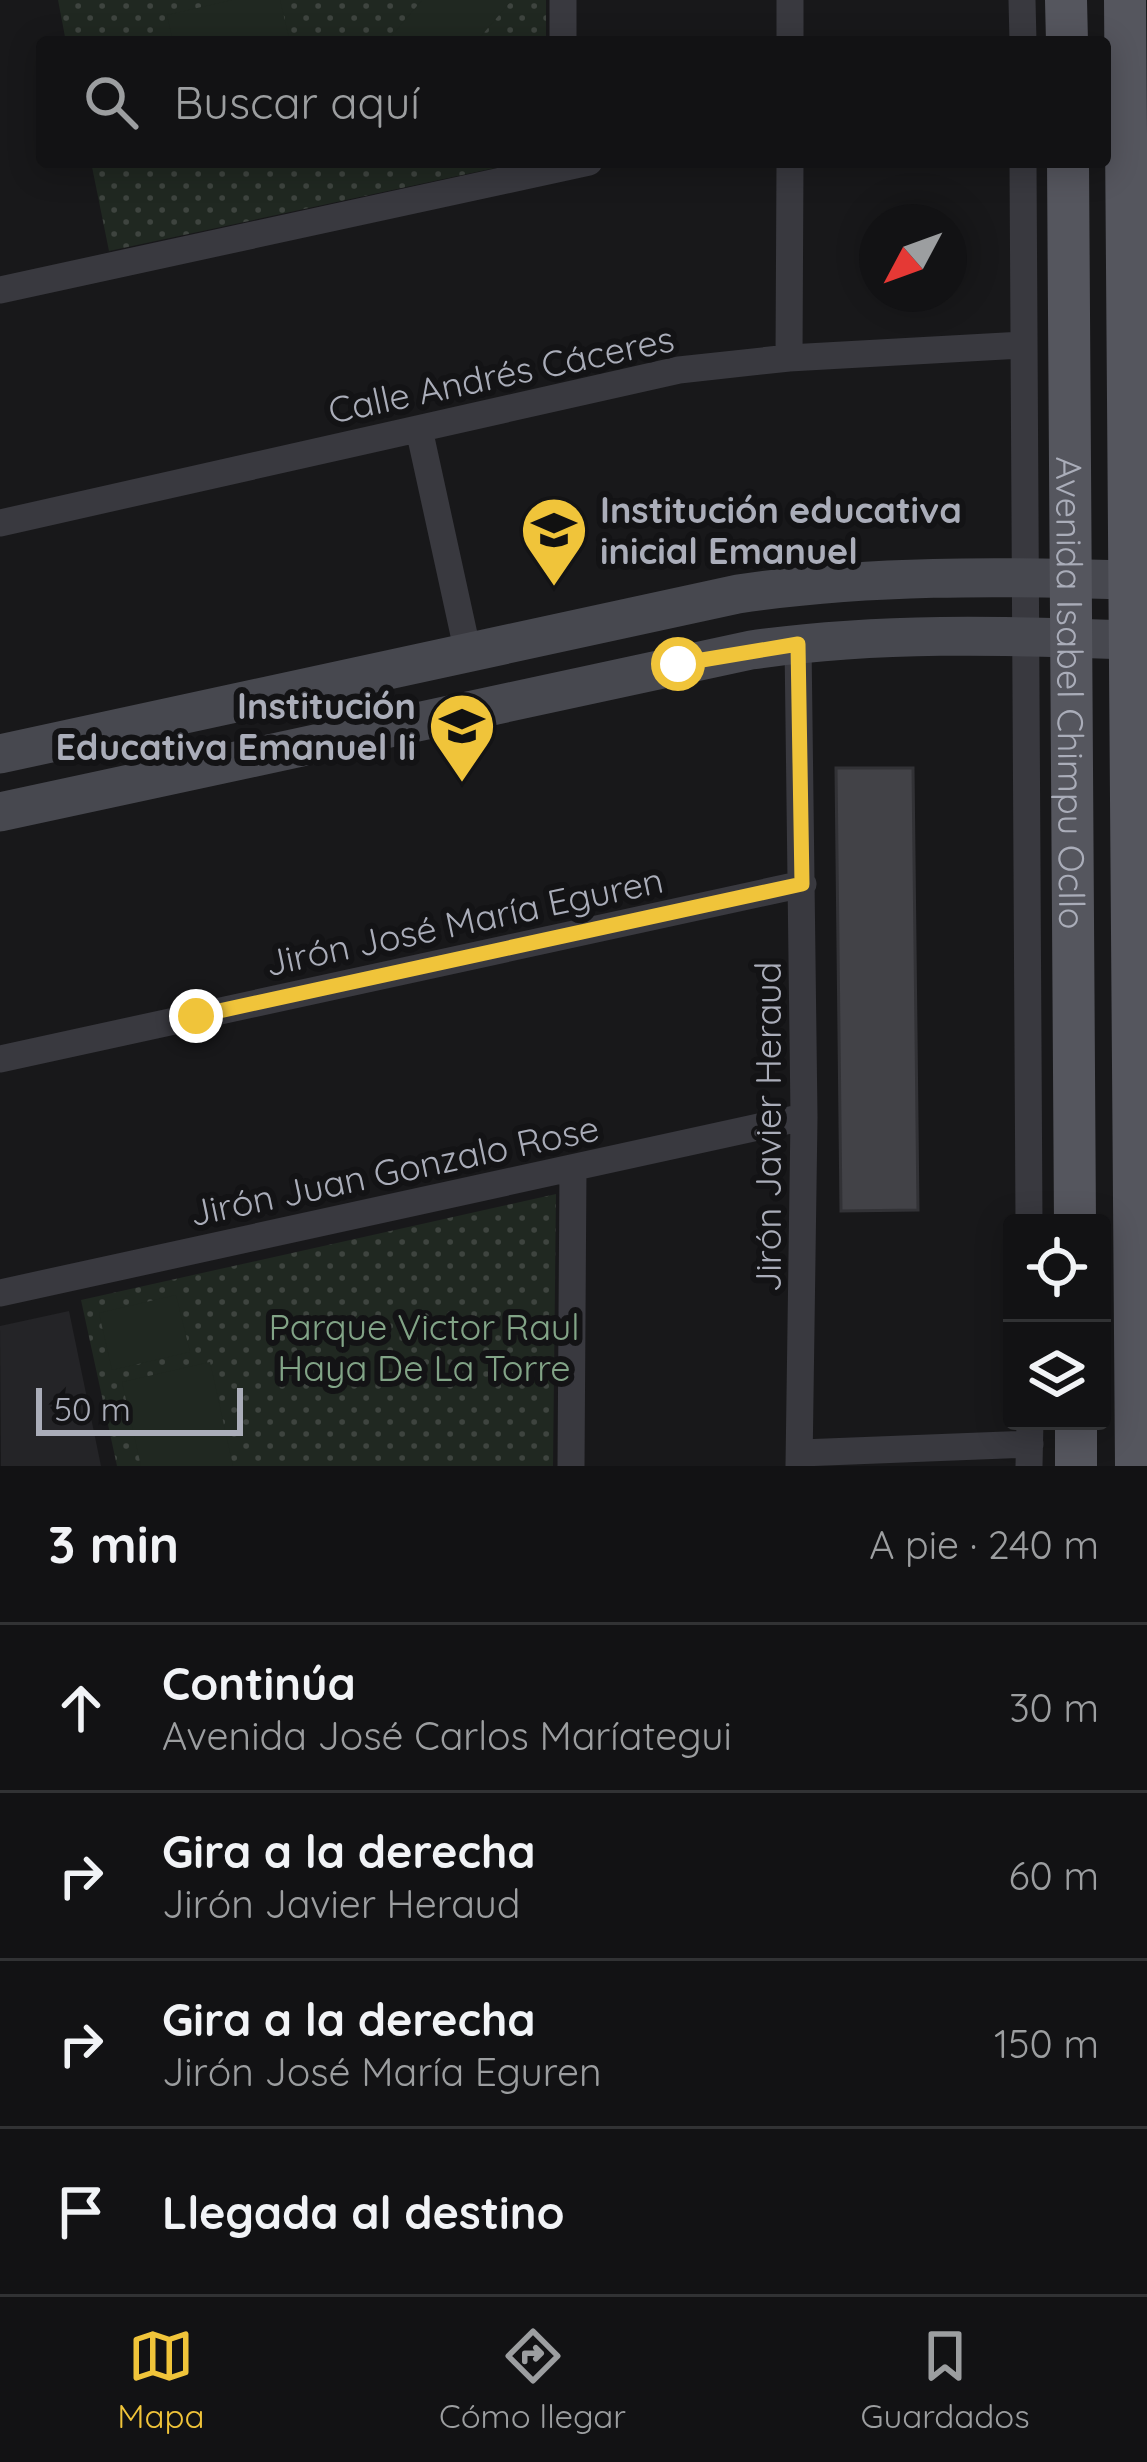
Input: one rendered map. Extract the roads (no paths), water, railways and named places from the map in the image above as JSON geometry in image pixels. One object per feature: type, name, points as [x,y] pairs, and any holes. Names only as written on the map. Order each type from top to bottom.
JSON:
[{"type":"main road","points":[[1066,0],[1066,36]]},
{"type":"main road","name":"Avenida Isabel Chimpu Ocllo","points":[[1125,0],[1138,580],[1136,1466]]},
{"type":"main road","name":"Avenida Isabel Chimpu Ocllo","points":[[1068,168],[1075,1214]]},
{"type":"main road","points":[[1076,1430],[1076,1466]]},
{"type":"street","points":[[563,0],[563,36]]},
{"type":"street","points":[[790,0],[790,36]]},
{"type":"street","points":[[1022,0],[1023,36]]},
{"type":"street","points":[[0,290],[554,168]]},
{"type":"street","points":[[789,358],[790,168]]},
{"type":"street","name":"Avenida Isabel Chimpu Ocllo","points":[[1023,168],[1029,1214]]},
{"type":"street","name":"Calle Andrés Cáceres","points":[[2,514],[419,429],[679,370],[789,358],[1024,345]]},
{"type":"street","points":[[419,429],[467,653]]},
{"type":"street","points":[[0,754],[697,603],[800,585],[1025,577],[1138,580]]},
{"type":"street","points":[[0,812],[678,664],[798,644],[851,638],[1138,640]]},
{"type":"street","name":"Jirón Javier Heraud","points":[[798,644],[804,1117],[800,1460]]},
{"type":"street","name":"Jirón José María Eguren","points":[[0,1059],[802,884]]},
{"type":"street","name":"Jirón Juan Gonzalo Rose","points":[[0,1293],[804,1117]]},
{"type":"street","points":[[571,1466],[573,1168]]},
{"type":"street","points":[[800,1460],[1030,1444]]},
{"type":"place","name":"Institución educativa inicial Emanuel","points":[[554,589]]},
{"type":"place","name":"Institución Educativa Emanuel Ii","points":[[462,785]]},
{"type":"park label","name":"Parque Victor Raul Haya De La Torre","points":[[424,1346]]}]
